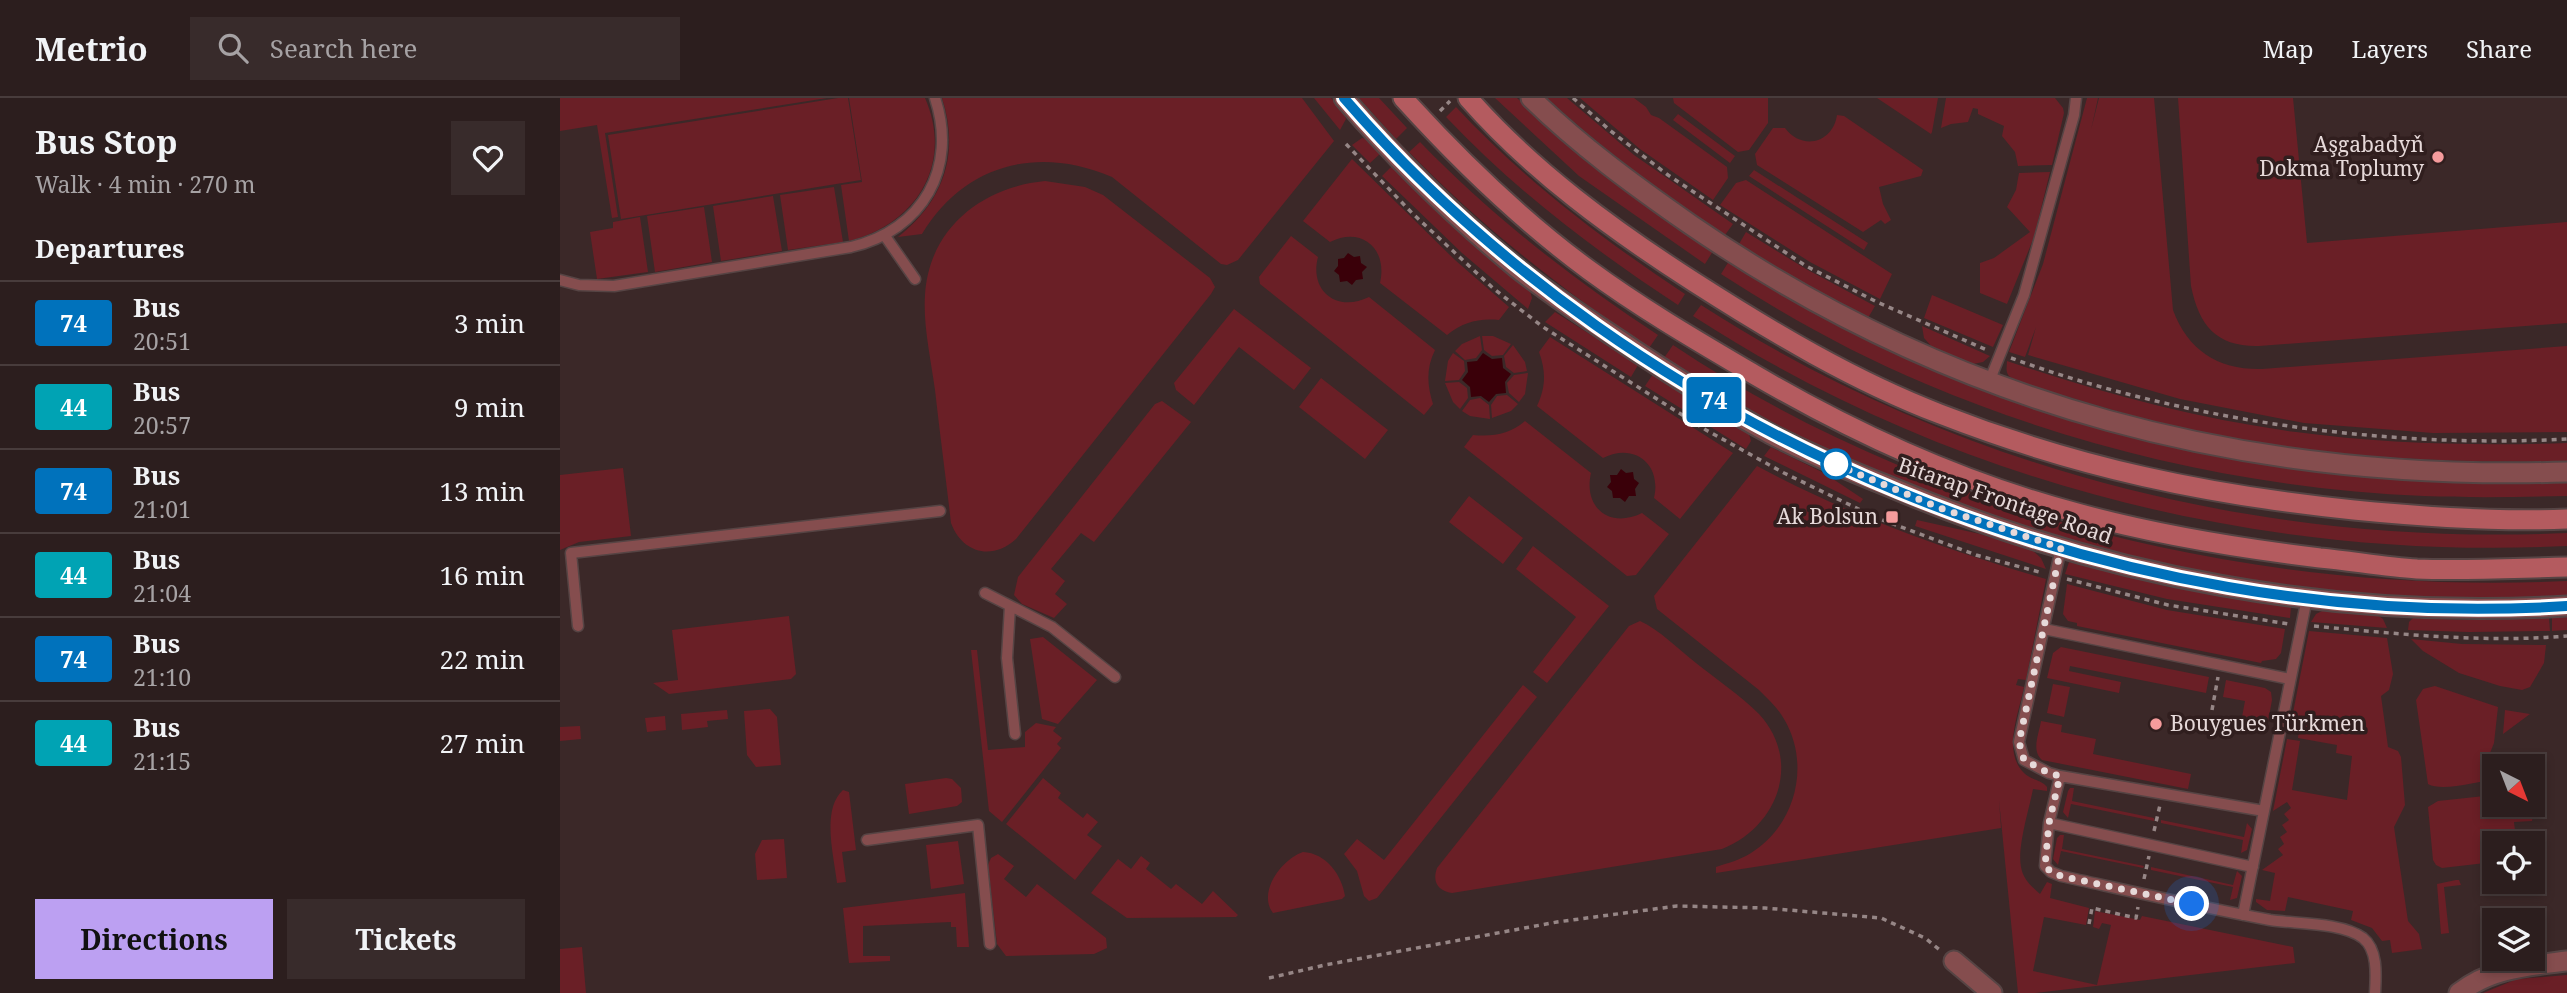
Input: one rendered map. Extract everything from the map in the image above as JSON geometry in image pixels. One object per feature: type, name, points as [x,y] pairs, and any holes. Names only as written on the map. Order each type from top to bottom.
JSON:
[{"type":"main road","points":[[1404,98],[1472,170],[1591,272],[1715,352],[1793,397],[1870,437],[1941,467],[1995,488],[2074,513],[2238,548],[2414,569],[2567,567]]},
{"type":"main road","points":[[1459,100],[1546,174],[1649,253],[1809,351],[1891,393],[1940,414],[2070,459],[2182,486],[2287,503],[2423,517],[2567,519]]},
{"type":"street","name":"Bitarap Frontage Road","points":[[1344,98],[1436,194],[1516,267],[1573,309],[1687,384],[1769,433],[1825,460],[1940,508],[2061,548],[2219,587],[2397,606],[2567,606]]},
{"type":"street","points":[[1531,98],[1596,156],[1737,255],[1879,336],[1989,383],[2093,418],[2255,453],[2356,467],[2425,471],[2567,472]]},
{"type":"street","points":[[1954,961],[1992,993]]},
{"type":"street","points":[[2459,993],[2475,980],[2504,969],[2567,961]]},
{"type":"lane","points":[[560,280],[579,285],[614,286],[851,247],[886,236],[901,226],[919,207],[933,184],[939,167],[943,132],[934,98]]},
{"type":"lane","points":[[1989,383],[2024,295],[2074,115],[2076,98]]},
{"type":"lane","points":[[886,236],[915,279]]},
{"type":"lane","points":[[578,626],[571,553],[940,511]]},
{"type":"lane","points":[[2061,548],[2019,742],[2024,760],[2060,776],[2264,811]]},
{"type":"lane","points":[[985,593],[1052,627],[1115,677]]},
{"type":"lane","points":[[2244,915],[2307,598]]},
{"type":"lane","points":[[1010,606],[1007,658],[1015,734]]},
{"type":"lane","points":[[2044,628],[2290,679]]},
{"type":"lane","points":[[2060,776],[2044,859],[2045,866],[2051,872],[2244,915],[2281,922],[2303,922],[2361,936],[2370,945],[2376,966],[2375,993]]},
{"type":"lane","points":[[2049,823],[2253,867]]},
{"type":"lane","points":[[867,840],[978,824],[990,944]]},
{"type":"path","points":[[1573,98],[1657,167],[1806,266],[1920,322],[2040,368],[2168,404],[2299,428],[2427,439],[2567,439]]},
{"type":"path","points":[[1440,111],[1459,100]]},
{"type":"path","points":[[2212,710],[2217,680]]},
{"type":"path","points":[[2089,924],[2092,908],[2136,918],[2162,793]]},
{"type":"path","points":[[1269,978],[1557,922],[1677,906],[1777,909],[1881,918],[1926,938],[1954,961]]},
{"type":"shaded area","points":[[560,98],[827,98],[605,133],[618,217],[612,218],[597,125],[560,131]]},
{"type":"shaded area","points":[[848,98],[861,180],[621,219],[608,135]]},
{"type":"shaded area","points":[[849,98],[925,98],[933,122],[935,146],[931,168],[923,188],[910,206],[873,233],[849,241],[841,185],[862,182]]},
{"type":"shaded area","points":[[942,98],[1302,98],[1334,141],[1238,260],[1227,265],[1221,264],[1112,177],[1084,167],[1057,163],[1005,167],[981,177],[959,191],[939,210],[922,234],[898,237],[927,208],[944,175],[949,138]]},
{"type":"shaded area","points":[[1314,98],[1331,98],[1344,112],[1346,119],[1340,130]]},
{"type":"shaded area","points":[[1359,98],[1379,98],[1407,128],[1396,139]]},
{"type":"shaded area","points":[[1495,98],[1517,98],[1589,164],[1713,251],[1705,264],[1579,176]]},
{"type":"shaded area","points":[[1547,98],[1567,98],[1634,155],[1733,224],[1725,235],[1634,170]]},
{"type":"shaded area","points":[[1580,98],[1634,98],[1646,107],[1651,115],[1727,167],[1728,178],[1713,200],[1640,149]]},
{"type":"shaded area","points":[[1673,98],[1768,98],[1768,123],[1749,150],[1738,152],[1674,103]]},
{"type":"shaded area","points":[[1877,98],[1938,98],[1931,134]]},
{"type":"shaded area","points":[[1946,98],[2055,98],[2064,113],[2052,165],[2018,166],[2015,152],[2002,136],[2004,126],[1978,114],[1978,109],[1973,108],[1968,122],[1941,128]]},
{"type":"shaded area","points":[[2087,98],[2098,98],[2091,130],[2099,98],[2154,98],[2173,310],[2187,337],[2207,355],[2232,366],[2262,369],[2567,346],[2567,432],[2433,433],[2304,423],[2180,399],[2028,355],[2036,327],[2025,357],[2009,352],[2043,264]]},
{"type":"shaded area","points":[[2178,98],[2293,98],[2307,243],[2567,222],[2567,323],[2259,346],[2232,343],[2221,338],[2205,323],[2194,300],[2191,286]]},
{"type":"shaded area","points":[[1456,107],[1536,184],[1624,252],[1685,294],[1678,305],[1586,241],[1528,194],[1446,117]]},
{"type":"shaded area","points":[[1678,114],[1735,156],[1730,163],[1673,120]]},
{"type":"shaded area","points":[[1837,115],[1844,116],[1923,170],[1921,176],[1879,187],[1891,220],[1885,224],[1881,220],[1863,232],[1757,165],[1755,154],[1773,128],[1785,128],[1800,140],[1816,141],[1830,132]]},
{"type":"shaded area","points":[[1362,138],[1368,139],[1381,153],[1370,163],[1352,145]]},
{"type":"shaded area","points":[[1420,142],[1475,195],[1533,245],[1658,335],[1649,348],[1554,280],[1465,206],[1409,152]]},
{"type":"shaded area","points":[[1352,159],[1455,260],[1509,307],[1499,320],[1472,322],[1447,335],[1380,283],[1380,260],[1370,243],[1352,237],[1330,242],[1303,221]]},
{"type":"shaded area","points":[[1393,165],[1472,242],[1530,291],[1532,298],[1528,309],[1462,253],[1382,176]]},
{"type":"shaded area","points":[[1754,170],[1868,243],[1864,250],[1749,176]]},
{"type":"shaded area","points":[[2050,172],[2034,237],[2007,304],[1980,293],[1980,263],[1994,258],[2030,232],[2007,207],[2016,190],[2019,173]]},
{"type":"shaded area","points":[[1746,180],[1892,274],[1880,299],[1810,262],[1720,205],[1736,183]]},
{"type":"shaded area","points":[[1045,181],[1085,187],[1103,195],[1210,278],[1215,287],[1016,539],[1007,546],[988,552],[970,547],[962,541],[951,523],[925,319],[925,295],[929,271],[937,250],[948,231],[963,215],[1000,192]]},
{"type":"shaded area","points":[[834,187],[843,242],[788,250],[780,195]]},
{"type":"shaded area","points":[[773,196],[782,251],[721,261],[713,206]]},
{"type":"shaded area","points":[[704,207],[712,262],[655,272],[647,216]]},
{"type":"shaded area","points":[[640,217],[648,272],[597,279],[590,232],[613,228],[613,222]]},
{"type":"shaded area","points":[[1746,232],[1806,269],[1875,306],[1868,318],[1799,281],[1739,244]]},
{"type":"shaded area","points":[[1291,236],[1318,257],[1318,280],[1328,296],[1346,302],[1369,297],[1435,350],[1428,377],[1433,404],[1424,415],[1260,284],[1259,277]]},
{"type":"shaded area","points":[[1348,253],[1354,257],[1360,256],[1361,263],[1367,267],[1362,272],[1363,279],[1356,280],[1352,285],[1347,281],[1340,282],[1339,275],[1334,271],[1338,266],[1338,259],[1344,258]]},
{"type":"shaded area","points":[[1729,261],[1808,308],[1891,350],[1975,386],[2062,416],[2150,441],[2240,460],[2332,473],[2424,481],[2567,481],[2567,496],[2460,497],[2360,492],[2233,475],[2107,447],[1985,407],[1873,360],[1770,305],[1721,274]]},
{"type":"shaded area","points":[[1932,295],[2003,325],[1993,347],[1924,318]]},
{"type":"shaded area","points":[[1701,305],[1799,363],[1902,412],[2007,453],[2116,486],[2227,511],[2339,526],[2453,534],[2567,533],[2567,546],[2452,547],[2338,540],[2224,524],[2112,499],[2002,466],[1895,424],[1792,374],[1693,316]]},
{"type":"shaded area","points":[[1234,309],[1311,368],[1294,390],[1239,347],[1194,405],[1176,390],[1174,383]]},
{"type":"shaded area","points":[[1555,312],[1638,365],[1631,377],[1545,322]]},
{"type":"shaded area","points":[[1922,326],[1990,356],[1983,362],[1973,364],[1932,347],[1924,338]]},
{"type":"shaded area","points":[[1480,336],[1482,350],[1476,358],[1465,360],[1455,351],[1462,344]]},
{"type":"shaded area","points":[[1482,336],[1493,336],[1511,344],[1503,355],[1492,356],[1484,350]]},
{"type":"shaded area","points":[[1550,337],[1733,453],[1680,519],[1654,498],[1654,475],[1643,459],[1625,453],[1603,458],[1537,406],[1544,379],[1539,352]]},
{"type":"shaded area","points":[[1513,345],[1525,362],[1527,371],[1514,373],[1506,367],[1504,356]]},
{"type":"shaded area","points":[[1673,345],[1773,405],[1878,457],[1988,499],[2101,533],[2217,558],[2334,575],[2451,582],[2567,581],[2567,596],[2449,597],[2331,590],[2213,573],[2097,548],[1983,514],[1872,470],[1766,419],[1664,358]]},
{"type":"shaded area","points":[[1453,353],[1464,361],[1465,371],[1459,380],[1445,381],[1448,361]]},
{"type":"shaded area","points":[[1483,353],[1492,359],[1502,358],[1503,368],[1511,374],[1505,382],[1506,393],[1496,394],[1489,402],[1481,396],[1471,397],[1470,387],[1462,380],[1468,372],[1467,362],[1477,361]]},
{"type":"shaded area","points":[[2007,361],[2150,404],[2259,427],[2397,442],[2567,443],[2567,461],[2440,460],[2254,442],[2131,415],[2028,385],[2009,376]]},
{"type":"shaded area","points":[[1528,373],[1525,394],[1519,402],[1509,393],[1507,383],[1514,375]]},
{"type":"shaded area","points":[[1653,374],[1749,434],[1751,441],[1746,449],[1645,386]]},
{"type":"shaded area","points":[[1321,378],[1388,430],[1365,459],[1299,407]]},
{"type":"shaded area","points":[[1459,382],[1467,388],[1468,398],[1460,409],[1453,402],[1445,383]]},
{"type":"shaded area","points":[[1507,395],[1518,404],[1511,411],[1492,418],[1491,405],[1497,396]]},
{"type":"shaded area","points":[[1480,398],[1489,405],[1490,419],[1470,416],[1462,411],[1470,400]]},
{"type":"shaded area","points":[[1162,401],[1191,422],[1094,542],[1081,533],[1051,569],[1065,581],[1055,594],[1067,604],[1054,618],[1022,604],[1014,595],[1018,577],[1155,404]]},
{"type":"shaded area","points":[[1525,421],[1591,473],[1591,496],[1602,512],[1619,518],[1642,513],[1669,534],[1636,575],[1627,576],[1464,447],[1473,435],[1501,434]]},
{"type":"shaded area","points":[[1771,447],[1824,473],[1863,499],[1860,503],[1764,456]]},
{"type":"shaded area","points":[[1757,466],[1862,516],[1971,556],[2046,579],[2026,680],[2018,679],[2016,685],[2024,687],[2013,743],[2017,764],[2024,773],[2047,787],[2047,791],[2033,789],[2022,839],[2021,867],[2026,879],[2040,894],[2047,882],[2052,884],[2050,898],[2089,908],[2086,925],[2044,917],[2033,971],[2097,985],[2111,925],[2102,923],[2099,929],[2093,927],[2095,911],[2140,920],[2142,916],[2293,947],[2295,963],[2035,993],[2018,993],[1999,800],[2001,828],[1716,873],[1716,867],[1751,853],[1779,827],[1794,792],[1797,755],[1784,719],[1773,704],[1657,609],[1654,596]]},
{"type":"shaded area","points":[[623,468],[631,536],[579,542],[560,550],[560,475]]},
{"type":"shaded area","points":[[1621,469],[1626,473],[1633,472],[1634,479],[1639,483],[1635,489],[1636,496],[1629,496],[1625,502],[1620,498],[1613,498],[1612,491],[1607,487],[1611,482],[1610,475],[1617,475]]},
{"type":"shaded area","points":[[1469,496],[1523,538],[1503,564],[1449,522]]},
{"type":"shaded area","points":[[1917,520],[1980,534],[2032,550],[2041,558],[2046,569],[1915,526]]},
{"type":"shaded area","points":[[1533,546],[1609,606],[1547,683],[1533,672],[1576,617],[1516,569]]},
{"type":"shaded area","points":[[2069,562],[2169,587],[2291,607],[2290,618],[2167,599],[2065,574]]},
{"type":"shaded area","points":[[2067,584],[2167,610],[2285,629],[2281,653],[2276,659],[2261,663],[2077,626],[2077,623],[2068,621],[2063,614]]},
{"type":"shaded area","points":[[2324,610],[2376,614],[2383,619],[2387,628],[2311,622],[2316,614]]},
{"type":"shaded area","points":[[789,616],[796,674],[791,679],[669,694],[653,683],[678,680],[672,630]]},
{"type":"shaded area","points":[[2567,617],[2567,630],[2552,631],[2552,618]]},
{"type":"shaded area","points":[[2413,618],[2549,618],[2550,631],[2408,630],[2409,622]]},
{"type":"shaded area","points":[[1640,621],[1662,635],[1759,714],[1772,733],[1780,752],[1778,791],[1769,809],[1757,825],[1741,839],[1722,849],[1452,893],[1440,888],[1435,878],[1437,868],[1629,626]]},
{"type":"shaded area","points":[[2309,631],[2387,638],[2393,674],[2389,690],[2381,696],[2388,747],[2398,751],[2401,757],[2405,805],[2394,827],[2408,921],[2419,934],[2422,949],[2392,953],[2390,940],[2382,941],[2372,928],[2351,920],[2353,911],[2288,897],[2285,911],[2267,910],[2256,902],[2256,899],[2270,901],[2275,873],[2262,870],[2283,855],[2278,849],[2284,844],[2280,837],[2287,832],[2282,825],[2289,820],[2284,814],[2291,808],[2287,802],[2273,811],[2287,739],[2300,741],[2292,790],[2347,800],[2352,756],[2336,753],[2337,745],[2298,738],[2299,730],[2290,728]]},
{"type":"shaded area","points":[[1043,637],[1097,680],[1058,724],[1042,719],[1030,639]]},
{"type":"shaded area","points":[[2411,639],[2462,644],[2546,645],[2544,663],[2530,687],[2522,690],[2459,673],[2423,651]]},
{"type":"shaded area","points":[[2061,647],[2209,677],[2206,693],[2070,666],[2069,671],[2121,682],[2119,693],[2047,678],[2053,653]]},
{"type":"shaded area","points":[[971,650],[977,650],[988,750],[1025,747],[1025,732],[1036,723],[1056,727],[1053,731],[1062,738],[1057,744],[1061,748],[1002,822],[989,811]]},
{"type":"shaded area","points":[[2226,680],[2265,688],[2271,692],[2268,722],[2242,717],[2245,701],[2223,697]]},
{"type":"shaded area","points":[[2053,684],[2070,687],[2064,717],[2047,713]]},
{"type":"shaded area","points":[[1523,685],[1537,697],[1377,898],[1369,901],[1364,896],[1357,871],[1344,854],[1357,839],[1384,860]]},
{"type":"shaded area","points":[[2435,686],[2498,707],[2494,743],[2490,754],[2482,754],[2482,781],[2451,787],[2428,784],[2416,700],[2423,689]]},
{"type":"shaded area","points":[[770,709],[777,717],[781,765],[756,767],[747,755],[744,711]]},
{"type":"shaded area","points":[[727,710],[728,719],[707,721],[708,727],[682,730],[681,714]]},
{"type":"shaded area","points":[[2505,710],[2530,714],[2503,734]]},
{"type":"shaded area","points":[[665,716],[666,730],[647,732],[645,718]]},
{"type":"shaded area","points":[[2041,721],[2062,725],[2061,732],[2096,739],[2093,754],[2191,774],[2188,789],[2042,760],[2036,747]]},
{"type":"shaded area","points":[[580,726],[581,739],[560,741],[560,727]]},
{"type":"shaded area","points":[[1043,778],[1061,793],[1058,798],[1083,818],[1087,813],[1098,822],[1087,835],[1102,846],[1075,880],[1006,824]]},
{"type":"shaded area","points":[[952,779],[961,788],[962,802],[957,806],[909,814],[905,784]]},
{"type":"shaded area","points":[[2070,788],[2074,788],[2072,801],[2154,818],[2154,821],[2071,804],[2068,818],[2063,812]]},
{"type":"shaded area","points":[[843,790],[849,792],[856,850],[842,852],[846,882],[837,883],[831,821],[832,809]]},
{"type":"shaded area","points":[[2482,796],[2482,817],[2533,817],[2532,821],[2514,822],[2515,831],[2482,831],[2482,863],[2442,868],[2433,860],[2428,807],[2438,801]]},
{"type":"shaded area","points":[[2161,820],[2244,837],[2247,823],[2252,829],[2247,850],[2241,853],[2243,840],[2161,823]]},
{"type":"shaded area","points":[[2060,835],[2064,835],[2062,849],[2144,866],[2143,868],[2061,851],[2058,865],[2053,859]]},
{"type":"shaded area","points":[[784,839],[787,878],[757,880],[755,854],[762,840]]},
{"type":"shaded area","points":[[958,841],[964,884],[931,889],[926,845]]},
{"type":"shaded area","points":[[1303,852],[1319,856],[1332,866],[1345,896],[1342,899],[1273,913],[1268,896],[1274,877],[1287,862]]},
{"type":"shaded area","points":[[998,854],[1014,866],[1004,879],[1026,897],[1037,884],[1106,938],[1107,948],[1094,954],[1006,956],[997,944],[988,865],[991,858]]},
{"type":"shaded area","points":[[1141,856],[1150,863],[1146,869],[1171,889],[1176,884],[1202,904],[1213,891],[1238,915],[1127,918],[1091,893],[1118,859],[1131,869]]},
{"type":"shaded area","points":[[2151,867],[2233,885],[2237,871],[2242,876],[2237,898],[2230,900],[2233,887],[2151,870]]},
{"type":"shaded area","points":[[2459,880],[2461,885],[2444,887],[2449,933],[2441,934],[2437,884]]},
{"type":"shaded area","points":[[965,893],[969,947],[957,947],[956,927],[951,927],[951,922],[863,926],[863,956],[890,956],[890,961],[849,963],[843,908]]},
{"type":"shaded area","points":[[582,947],[586,993],[560,993],[560,949]]},
{"type":"shaded area","points":[[2567,975],[2567,993],[2483,993],[2517,979]]},
{"type":"bus line","name":"74","points":[[1344,98],[1395,153],[1478,234],[1516,267],[1573,309],[1670,373],[1769,433],[1825,460],[1940,508],[2061,548],[2219,587],[2397,606],[2567,606]]},
{"type":"place","name":"Aşgabadyň Dokma Toplumy","points":[[2438,157]]},
{"type":"place","name":"Ak Bolsun","points":[[1892,517]]},
{"type":"place","name":"Bouygues Türkmen","points":[[2156,724]]},
{"type":"route","points":[[1836,464],[1825,460],[1940,508],[2061,548],[2019,742],[2024,760],[2036,768],[2060,776],[2049,823],[2045,866],[2061,876],[2192,904]]}]
